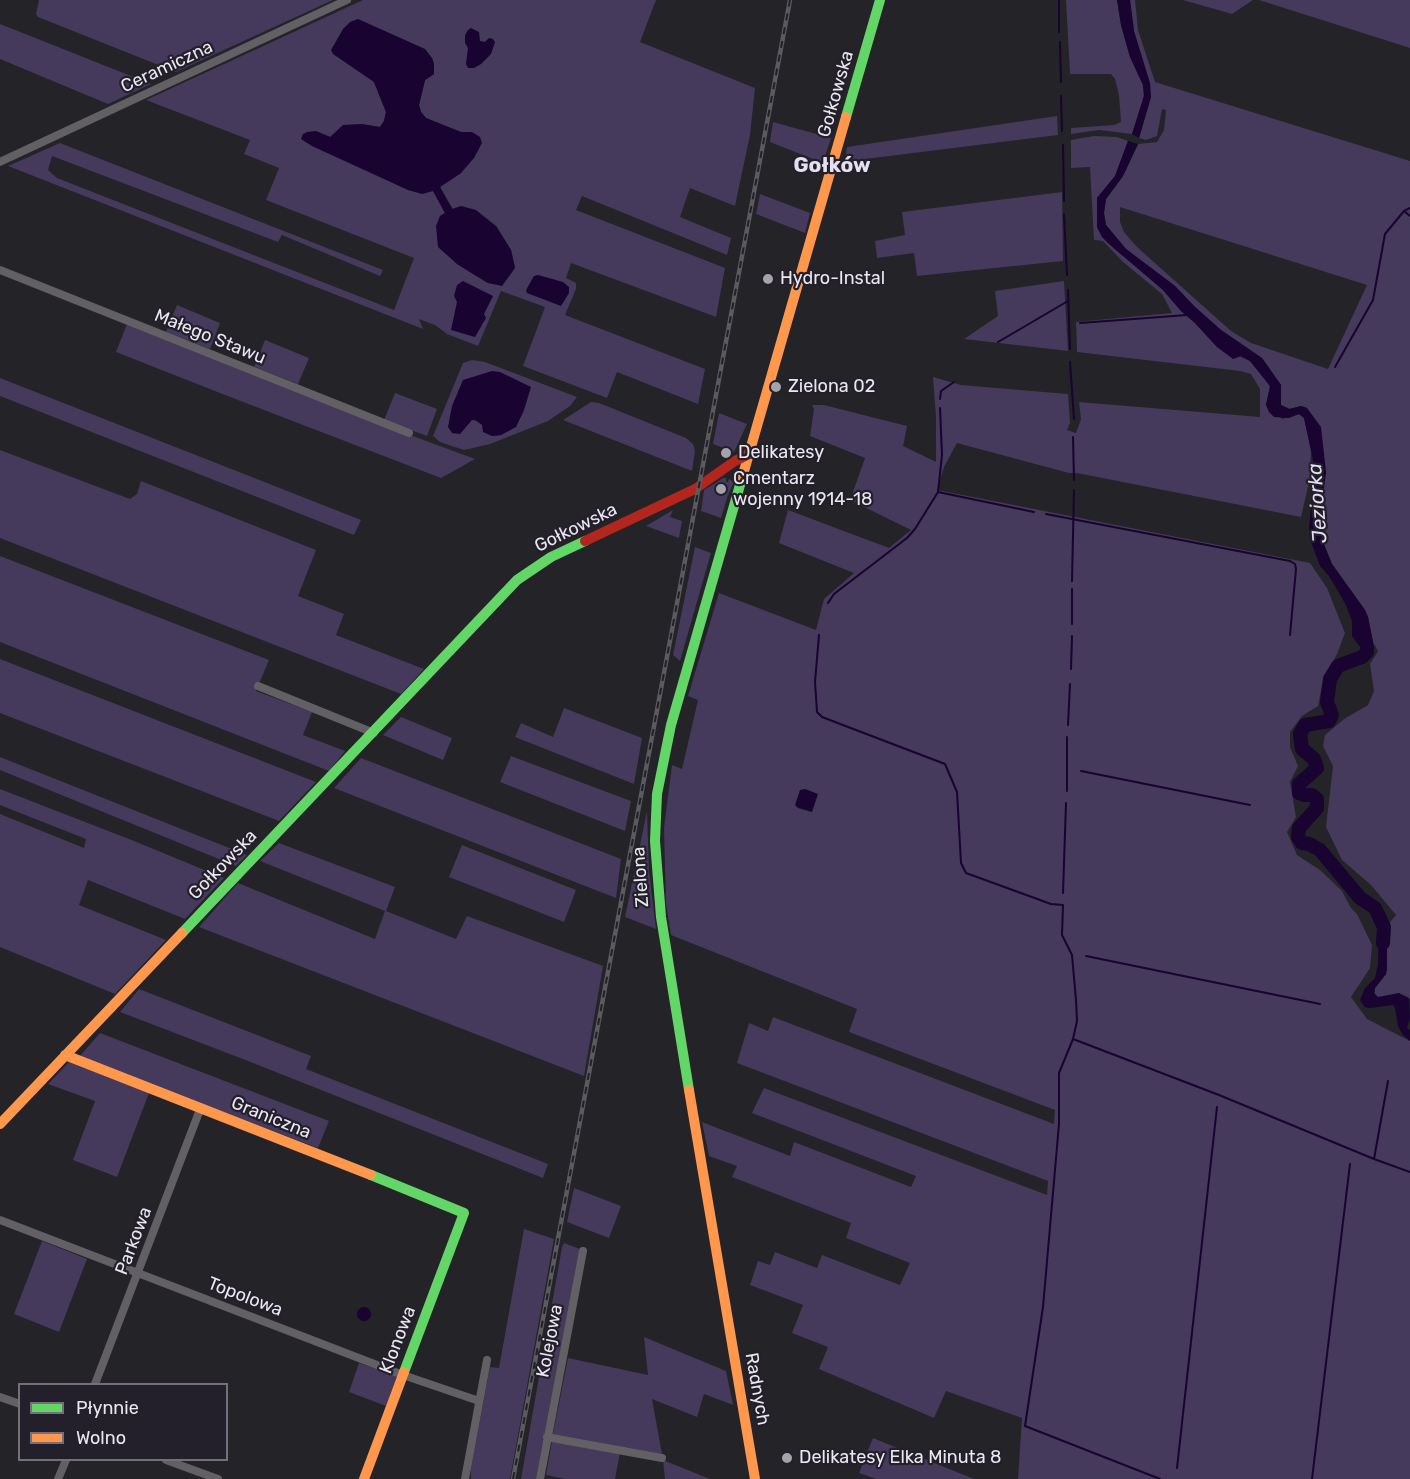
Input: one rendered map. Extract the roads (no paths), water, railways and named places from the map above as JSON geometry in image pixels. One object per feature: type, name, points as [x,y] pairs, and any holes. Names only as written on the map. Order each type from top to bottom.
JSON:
[{"type":"street","name":"Ceramiczna","points":[[0,162],[347,0]]},
{"type":"street","name":"Gołkowska","points":[[0,1124],[374,733],[509,588],[528,571],[551,557],[695,489],[749,454],[880,0]]},
{"type":"street","name":"Małego Stawu","points":[[0,270],[409,433]]},
{"type":"street","name":"Zielona","points":[[726,1305],[666,952],[656,872],[655,833],[660,774],[671,725],[749,454]]},
{"type":"street","points":[[258,686],[374,733]]},
{"type":"street","name":"Graniczna","points":[[65,1055],[464,1213]]},
{"type":"street","name":"Parkowa","points":[[95,1383],[201,1107]]},
{"type":"street","name":"Klonowa","points":[[364,1479],[464,1213]]},
{"type":"street","name":"Topolowa","points":[[0,1220],[479,1401]]},
{"type":"street","name":"Kolejowa","points":[[540,1479],[583,1251]]},
{"type":"street","name":"Radnych","points":[[726,1305],[755,1479]]},
{"type":"street","points":[[465,1479],[487,1360]]},
{"type":"street","points":[[0,1397],[18,1403]]},
{"type":"street","points":[[547,1437],[662,1458]]},
{"type":"street","points":[[58,1479],[66,1461]]},
{"type":"street","points":[[169,1461],[218,1479]]},
{"type":"water","points":[[1117,0],[1130,0],[1134,31],[1150,83],[1151,97],[1139,138],[1132,134],[1144,96],[1143,85],[1130,57]]},
{"type":"water","points":[[358,19],[425,49],[432,58],[434,74],[425,80],[419,105],[421,112],[426,118],[461,132],[472,132],[480,137],[482,143],[474,158],[461,173],[440,187],[452,209],[461,206],[476,210],[496,226],[511,250],[515,268],[502,286],[488,283],[478,277],[457,264],[438,247],[436,226],[440,216],[445,213],[433,191],[422,194],[408,190],[301,139],[307,132],[316,131],[330,137],[343,125],[361,124],[380,127],[384,121],[386,112],[374,82],[333,54],[331,50],[343,29],[350,22]]},
{"type":"water","points":[[471,28],[479,32],[480,41],[485,42],[489,38],[495,42],[491,54],[481,64],[468,68],[466,64],[468,48],[465,35]]},
{"type":"water","points":[[1128,141],[1138,144],[1123,176],[1106,199],[1104,213],[1106,225],[1126,249],[1175,286],[1221,330],[1262,358],[1281,385],[1281,405],[1289,409],[1301,406],[1307,408],[1321,427],[1326,472],[1323,495],[1323,542],[1332,564],[1365,610],[1373,642],[1373,652],[1369,658],[1358,664],[1354,655],[1360,652],[1361,648],[1352,636],[1352,621],[1346,605],[1329,576],[1320,566],[1310,539],[1314,477],[1313,460],[1304,418],[1299,414],[1289,418],[1274,417],[1266,405],[1270,386],[1250,361],[1241,356],[1233,359],[1217,347],[1163,290],[1102,237],[1097,227],[1097,198],[1115,176]]},
{"type":"water","points":[[534,276],[563,282],[569,287],[569,293],[561,306],[527,293],[526,290]]},
{"type":"water","points":[[463,281],[493,296],[484,314],[486,318],[475,337],[451,330],[457,302],[454,296],[457,285]]},
{"type":"water","points":[[492,371],[500,372],[531,387],[516,427],[501,435],[492,436],[483,432],[482,425],[472,420],[460,434],[452,433],[448,427],[452,406],[463,380]]},
{"type":"water","points":[[805,789],[818,794],[812,812],[795,805],[800,790]]},
{"type":"water","points":[[1379,925],[1387,926],[1387,968],[1386,974],[1375,988],[1374,993],[1378,997],[1399,993],[1409,998],[1410,1018],[1407,1028],[1410,1030],[1410,1041],[1402,1034],[1398,1026],[1393,1005],[1370,1008],[1365,1007],[1360,1000],[1365,988],[1375,978],[1378,965]]},
{"type":"water","points":[[361,1307],[367,1307],[371,1314],[367,1321],[361,1321],[357,1317],[357,1311]]},
{"type":"waterway","points":[[1059,0],[1059,32]]},
{"type":"waterway","points":[[1060,42],[1061,82]]},
{"type":"waterway","points":[[1061,96],[1062,131]]},
{"type":"waterway","points":[[1063,145],[1064,201]]},
{"type":"waterway","points":[[1335,367],[1373,300],[1385,234],[1404,211],[1410,208]]},
{"type":"waterway","points":[[1404,211],[1410,216]]},
{"type":"waterway","points":[[1064,214],[1067,275]]},
{"type":"waterway","points":[[1068,290],[1070,349]]},
{"type":"waterway","points":[[998,342],[1068,301]]},
{"type":"waterway","points":[[1080,323],[1187,315]]},
{"type":"waterway","points":[[1070,362],[1074,419]]},
{"type":"waterway","points":[[940,399],[941,391],[954,382]]},
{"type":"waterway","points":[[938,492],[942,455],[940,408]]},
{"type":"waterway","points":[[1073,437],[1074,480]]},
{"type":"waterway","points":[[1072,581],[1074,490]]},
{"type":"waterway","points":[[828,603],[834,594],[907,538],[938,492],[1034,512]]},
{"type":"waterway","points":[[1046,514],[1290,561],[1295,564],[1296,569],[1290,635]]},
{"type":"waterway","points":[[1072,589],[1072,624]]},
{"type":"waterway","points":[[819,635],[815,682],[817,712],[822,717],[945,764],[957,792],[961,863],[966,873],[1051,904],[1063,905],[1062,935],[1072,955],[1076,1000],[1077,1021],[1073,1039],[1219,1095],[1374,1159],[1388,1081]]},
{"type":"waterway","points":[[1071,669],[1072,636]]},
{"type":"waterway","name":"Jeziorka","points":[[1367,648],[1367,652],[1362,657],[1338,666],[1330,679],[1327,702],[1332,715],[1329,721],[1305,725],[1300,734],[1302,749],[1314,759],[1317,768],[1299,784],[1299,793],[1312,795],[1317,799],[1317,808],[1299,828],[1298,837],[1302,843],[1320,850],[1360,898],[1375,908],[1384,927],[1383,943]]},
{"type":"waterway","points":[[1068,725],[1070,684]]},
{"type":"waterway","points":[[1067,737],[1067,791]]},
{"type":"waterway","points":[[1081,771],[1250,805]]},
{"type":"waterway","points":[[1063,893],[1066,803]]},
{"type":"waterway","points":[[1086,956],[1320,1004]]},
{"type":"waterway","points":[[1073,1039],[1059,1073],[1059,1124],[1043,1307],[1025,1426],[1160,1479]]},
{"type":"waterway","points":[[1177,1468],[1217,1107]]},
{"type":"waterway","points":[[1374,1159],[1410,1172]]},
{"type":"waterway","points":[[1312,1479],[1350,1164]]},
{"type":"railway","points":[[513,1479],[790,0]]},
{"type":"place","name":"Hydro-Instal","points":[[768,279]]},
{"type":"place","name":"Zielona 02","points":[[776,387]]},
{"type":"place","name":"Delikatesy","points":[[726,453]]},
{"type":"place","name":"Cmentarz wojenny 1914-18","points":[[721,489]]},
{"type":"place","name":"Delikatesy Elka Minuta 8","points":[[787,1458]]},
{"type":"district","name":"Gołków","points":[[832,166]]}]
